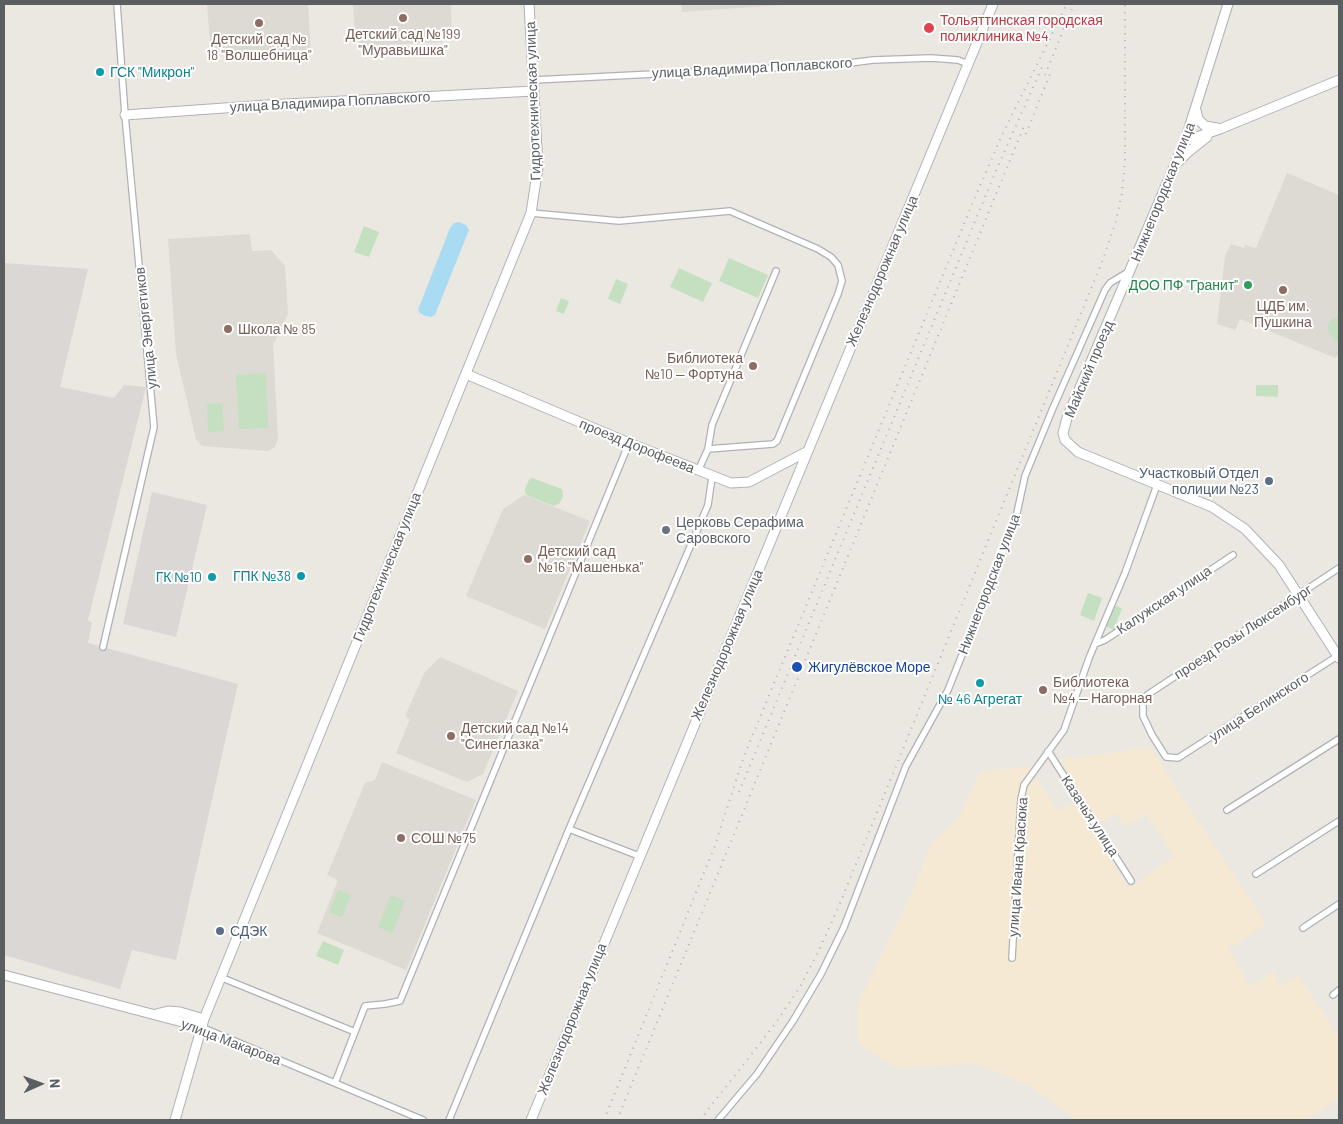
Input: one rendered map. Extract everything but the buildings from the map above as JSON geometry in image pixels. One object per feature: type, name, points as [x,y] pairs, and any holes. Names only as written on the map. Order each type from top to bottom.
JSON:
[{"type":"main road","name":"Гидротехническая улица","points":[[175,1120],[202,1023],[220,977],[531,213],[538,167],[530,4]]},
{"type":"main road","name":"Железнодорожная улица","points":[[531,1120],[993,4]]},
{"type":"main road","name":"Нижнегородская улица","points":[[1130,271],[1185,141],[1228,4]]},
{"type":"main road","points":[[1185,141],[1220,129],[1339,80]]},
{"type":"main road","name":"улица Владимира Поплавского","points":[[125,115],[248,106],[534,91]]},
{"type":"main road","points":[[1196,109],[1198,119],[1204,126],[1220,129]]},
{"type":"main road","points":[[1175,167],[1186,153],[1220,129]]},
{"type":"main road","name":"Майский проезд","points":[[1130,271],[1067,418],[1063,433],[1065,440],[1078,452],[1212,507],[1245,529],[1280,565],[1339,656]]},
{"type":"main road","name":"проезд Дорофеева","points":[[466,374],[629,443],[731,483],[749,482],[808,450]]},
{"type":"main road","points":[[4,975],[154,1014],[168,1011],[180,1012],[202,1023]]},
{"type":"street","name":"улица Энергетиков","points":[[103,647],[154,427],[125,115],[117,4]]},
{"type":"street","name":"улица Владимира Поплавского","points":[[534,80],[834,64],[882,59],[931,58],[958,60],[968,64]]},
{"type":"street","points":[[531,213],[619,221],[730,211],[818,249],[832,257],[838,265],[842,281],[777,441],[773,444],[708,449]]},
{"type":"street","points":[[698,471],[708,449],[712,425],[776,271]]},
{"type":"street","name":"Нижнегородская улица","points":[[718,1120],[757,1074],[794,1021],[821,974],[844,927],[906,766],[948,690],[1015,522],[1025,476],[1057,399],[1105,290],[1110,283],[1130,271]]},
{"type":"street","points":[[335,1084],[365,1006],[400,1001],[629,443]]},
{"type":"street","points":[[449,1120],[568,828],[708,506],[712,477]]},
{"type":"street","name":"улица Ивана Красюка","points":[[1012,958],[1021,798],[1024,786],[1064,730],[1095,644],[1125,573],[1157,485]]},
{"type":"street","name":"Калужская улица","points":[[1095,644],[1105,640],[1233,555]]},
{"type":"street","name":"проезд Розы Люксембург","points":[[1178,758],[1166,757],[1152,735],[1143,716],[1143,703],[1147,695],[1339,568]]},
{"type":"street","name":"улица Белинского","points":[[1178,758],[1339,656]]},
{"type":"street","points":[[1227,810],[1339,739]]},
{"type":"street","name":"Казачья улица","points":[[1048,752],[1132,881]]},
{"type":"street","points":[[1256,874],[1339,820]]},
{"type":"street","points":[[568,828],[639,856]]},
{"type":"street","points":[[1303,928],[1339,904]]},
{"type":"street","points":[[220,977],[355,1032]]},
{"type":"street","points":[[1333,995],[1339,990]]},
{"type":"street","name":"улица Макарова","points":[[202,1023],[213,1032],[423,1120]]},
{"type":"shaded area","name":"Детский сад № 18 \"Волшебница\"","points":[[207,4],[308,4],[311,52],[264,56],[255,52],[220,53],[210,43]]},
{"type":"shaded area","name":"Детский сад №199 \"Муравьишка\"","points":[[353,4],[451,4],[452,35],[443,42],[363,46],[355,37]]},
{"type":"shaded area","points":[[681,4],[797,4],[682,12]]},
{"type":"shaded area","points":[[1287,173],[1339,195],[1339,355],[1335,358],[1240,319],[1235,330],[1217,324],[1225,256],[1231,244],[1244,248],[1245,245],[1256,248]]},
{"type":"shaded area","name":"Школа № 85","points":[[250,234],[252,251],[271,250],[285,266],[288,314],[273,345],[278,438],[275,447],[268,451],[202,446],[196,439],[176,354],[168,239]]},
{"type":"shaded area","points":[[4,263],[88,269],[60,387],[114,398],[124,385],[146,387],[88,620],[92,623],[88,643],[238,684],[176,960],[132,950],[120,989],[4,955]]},
{"type":"shaded area","points":[[152,492],[207,505],[176,637],[123,624]]},
{"type":"shaded area","name":"Детский сад №16 \"Машенька\"","points":[[524,495],[590,521],[545,629],[466,596],[503,509]]},
{"type":"shaded area","name":"Детский сад №14 \"Синеглазка\"","points":[[440,657],[518,691],[483,774],[467,782],[396,753],[410,719],[405,716],[425,672]]},
{"type":"shaded area","name":"СОШ №75","points":[[382,762],[476,800],[406,970],[317,933],[338,880],[327,875],[365,783],[375,780]]},
{"type":"green space","points":[[364,226],[379,232],[369,257],[354,252]]},
{"type":"green space","points":[[729,258],[768,275],[758,298],[719,281]]},
{"type":"green space","points":[[679,268],[712,283],[703,302],[670,287]]},
{"type":"green space","points":[[616,279],[628,284],[620,304],[608,299]]},
{"type":"green space","points":[[561,298],[569,301],[564,314],[556,311]]},
{"type":"green space","points":[[1339,315],[1339,343],[1328,331],[1327,326],[1330,321]]},
{"type":"green space","points":[[266,373],[268,428],[239,429],[236,375]]},
{"type":"green space","points":[[1256,385],[1278,385],[1278,397],[1256,396]]},
{"type":"green space","points":[[222,403],[224,431],[208,432],[207,404]]},
{"type":"green space","points":[[532,478],[562,489],[563,496],[560,503],[554,506],[528,496],[525,493],[525,489]]},
{"type":"green space","points":[[1088,593],[1102,598],[1094,621],[1080,615]]},
{"type":"green space","points":[[1113,605],[1122,608],[1114,630],[1105,626]]},
{"type":"green space","points":[[338,890],[351,895],[342,917],[329,912]]},
{"type":"green space","points":[[391,895],[405,901],[392,933],[378,927]]},
{"type":"green space","points":[[323,941],[344,950],[338,965],[316,956]]},
{"type":"sand","points":[[1150,747],[1266,924],[1229,949],[1250,986],[1273,971],[1281,985],[1298,975],[1339,1038],[1339,1098],[1306,1120],[1074,1120],[1070,1115],[1029,1086],[977,1064],[896,1068],[858,1043],[858,1003],[912,892],[932,843],[960,816],[980,771],[1028,767],[1059,811],[1075,802],[1128,889],[1174,856],[1147,814],[1125,827],[1116,813],[1100,823],[1060,760]]},
{"type":"water","points":[[459,222],[466,225],[469,230],[435,315],[431,317],[425,316],[418,310],[450,228],[454,223]]},
{"type":"railway","points":[[604,1120],[714,848],[744,756],[976,195],[1002,135],[1067,4]]},
{"type":"railway","points":[[1045,75],[1074,4]]},
{"type":"railway","points":[[700,1120],[775,1024],[800,987],[819,950],[838,908],[1102,262],[1116,221],[1122,193],[1125,161],[1125,4]]},
{"type":"railway","points":[[739,792],[995,173],[1043,65]]},
{"type":"railway","points":[[1026,134],[1052,69]]},
{"type":"railway","points":[[617,1120],[1024,126]]},
{"type":"place","name":"Детский сад №199 \"Муравьишка\"","points":[[403,18]]},
{"type":"place","name":"Детский сад № 18 \"Волшебница\"","points":[[259,23]]},
{"type":"place","name":"Тольяттинская городская поликлиника №4","points":[[929,28]]},
{"type":"place","name":"ГСК \"Микрон\"","points":[[100,72]]},
{"type":"place","name":"ДОО ПФ \"Гранит\"","points":[[1248,285]]},
{"type":"place","name":"ЦДБ им. Пушкина","points":[[1283,290]]},
{"type":"place","name":"Школа № 85","points":[[228,329]]},
{"type":"place","name":"Библиотека №10 — Фортуна","points":[[753,366]]},
{"type":"place","name":"Участковый Отдел полиции №23","points":[[1269,481]]},
{"type":"place","name":"Церковь Серафима Саровского","points":[[666,530]]},
{"type":"place","name":"Детский сад №16 \"Машенька\"","points":[[528,559]]},
{"type":"place","name":"ГПК №38","points":[[301,576]]},
{"type":"place","name":"ГК №10","points":[[212,577]]},
{"type":"place","name":"Жигулёвское Море","points":[[797,667]]},
{"type":"place","name":"№ 46 Агрегат","points":[[980,683]]},
{"type":"place","name":"Библиотека №4 — Нагорная","points":[[1043,690]]},
{"type":"place","name":"Детский сад №14 \"Синеглазка\"","points":[[451,736]]},
{"type":"place","name":"СОШ №75","points":[[401,838]]},
{"type":"place","name":"СДЭК","points":[[220,931]]}]
